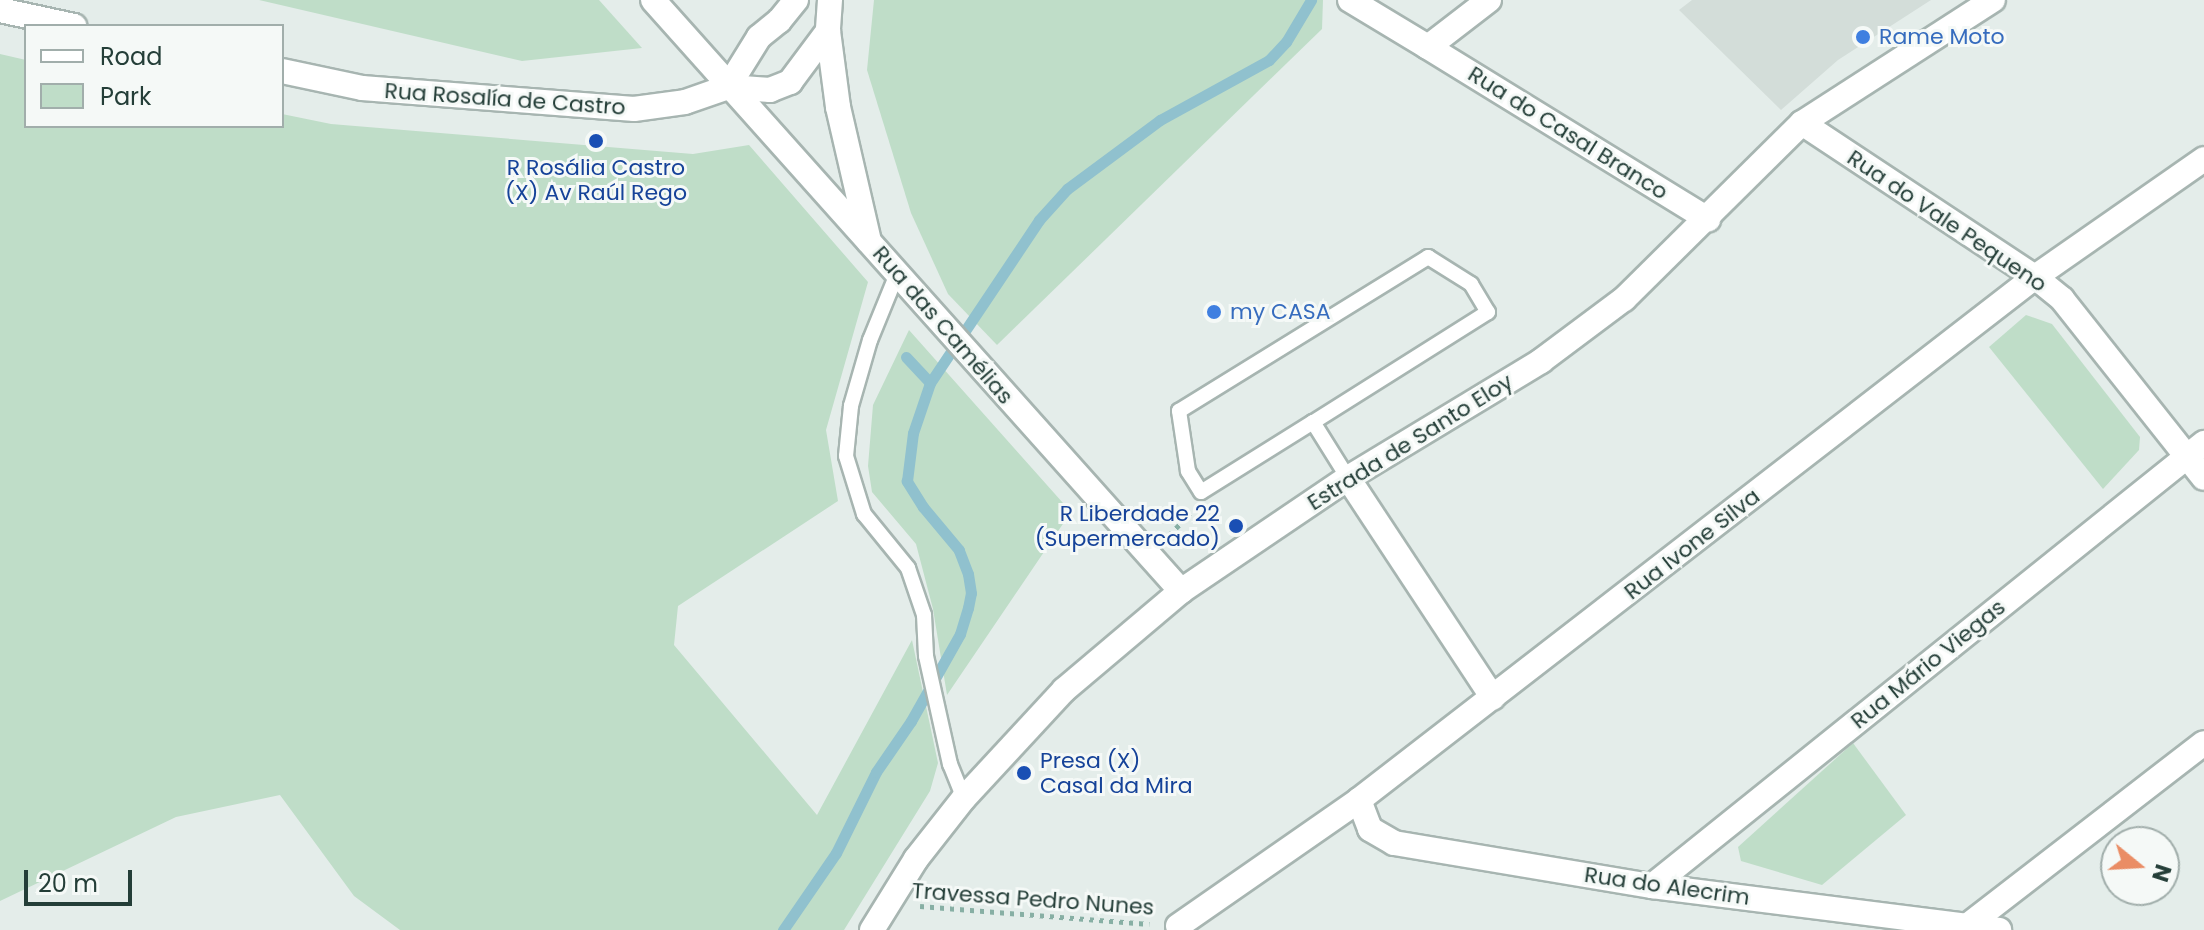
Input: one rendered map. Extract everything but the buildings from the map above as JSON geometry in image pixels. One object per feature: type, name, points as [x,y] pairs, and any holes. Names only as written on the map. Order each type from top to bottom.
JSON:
[{"type":"street","points":[[653,0],[870,243]]},
{"type":"street","points":[[728,87],[759,37],[779,21],[796,0]]},
{"type":"street","name":"Rua das Camélias","points":[[830,0],[828,31],[838,107],[870,243],[1181,591]]},
{"type":"street","name":"Rua do Casal Branco","points":[[1350,0],[1708,219]]},
{"type":"street","points":[[1428,47],[1489,0]]},
{"type":"street","name":"Estrada de Santo Eloy","points":[[872,930],[916,859],[964,798],[1064,690],[1181,591],[1348,478],[1541,361],[1624,299],[1802,123],[1993,0]]},
{"type":"street","points":[[0,10],[65,24]]},
{"type":"street","points":[[728,87],[770,90],[790,82],[828,31]]},
{"type":"street","name":"Rua Rosalía de Castro","points":[[284,71],[362,88],[634,109],[685,102],[728,87]]},
{"type":"street","name":"Rua do Vale Pequeno","points":[[1802,123],[2035,277],[2062,299],[2195,449],[2204,478]]},
{"type":"street","name":"Rua Ivone Silva","points":[[1178,926],[1359,800],[2035,277],[2204,159]]},
{"type":"street","name":"Rua Mário Viegas","points":[[1652,886],[2195,449]]},
{"type":"street","points":[[1348,478],[1493,698]]},
{"type":"street","points":[[1967,926],[2204,743]]},
{"type":"street","name":"Rua do Alecrim","points":[[1359,800],[1370,829],[1394,843],[1652,886],[1999,930]]},
{"type":"lane","points":[[1428,257],[1471,284],[1488,312],[1313,422],[1201,492],[1188,471],[1179,411],[1428,257]]},
{"type":"lane","points":[[897,274],[870,340],[851,406],[846,456],[864,514],[908,568],[924,615],[926,656],[950,764],[964,798]]},
{"type":"lane","points":[[1313,422],[1348,478]]},
{"type":"path","points":[[1145,551],[1167,537],[1196,507],[1201,492]]},
{"type":"path","name":"Travessa Pedro Nunes","points":[[886,904],[1178,926]]},
{"type":"shaded area","points":[[1692,0],[1931,0],[1838,60],[1781,110],[1679,10]]},
{"type":"green space","points":[[259,0],[599,0],[642,48],[522,61]]},
{"type":"green space","points":[[874,0],[1323,0],[1322,29],[997,345],[948,294],[911,213],[867,70]]},
{"type":"green space","points":[[0,54],[24,60],[24,128],[284,128],[284,114],[331,124],[693,154],[749,145],[868,282],[826,430],[838,501],[678,606],[674,645],[817,815],[912,640],[938,763],[930,791],[844,930],[400,930],[354,896],[280,795],[176,817],[0,901]]},
{"type":"green space","points":[[2026,315],[2052,324],[2140,437],[2139,450],[2103,489],[1989,347]]},
{"type":"green space","points":[[909,330],[1071,512],[947,695],[933,609],[916,544],[872,492],[868,466],[873,405]]},
{"type":"green space","points":[[1853,743],[1906,815],[1822,885],[1741,861],[1738,847]]},
{"type":"waterway","points":[[783,930],[836,853],[876,772],[911,721],[960,634],[968,608],[971,593],[959,550],[923,507],[907,481],[913,433],[930,383],[1039,220],[1067,189],[1160,120],[1269,60],[1286,42],[1311,0]]},
{"type":"waterway","points":[[906,357],[930,383]]},
{"type":"place","name":"Rame Moto","points":[[1863,37]]},
{"type":"place","name":"R Rosália Castro (X) Av Raúl Rego","points":[[596,141]]},
{"type":"place","name":"my CASA","points":[[1214,312]]},
{"type":"place","name":"R Liberdade 22 (Supermercado)","points":[[1236,526]]},
{"type":"place","name":"Presa (X) Casal da Mira","points":[[1024,773]]}]
